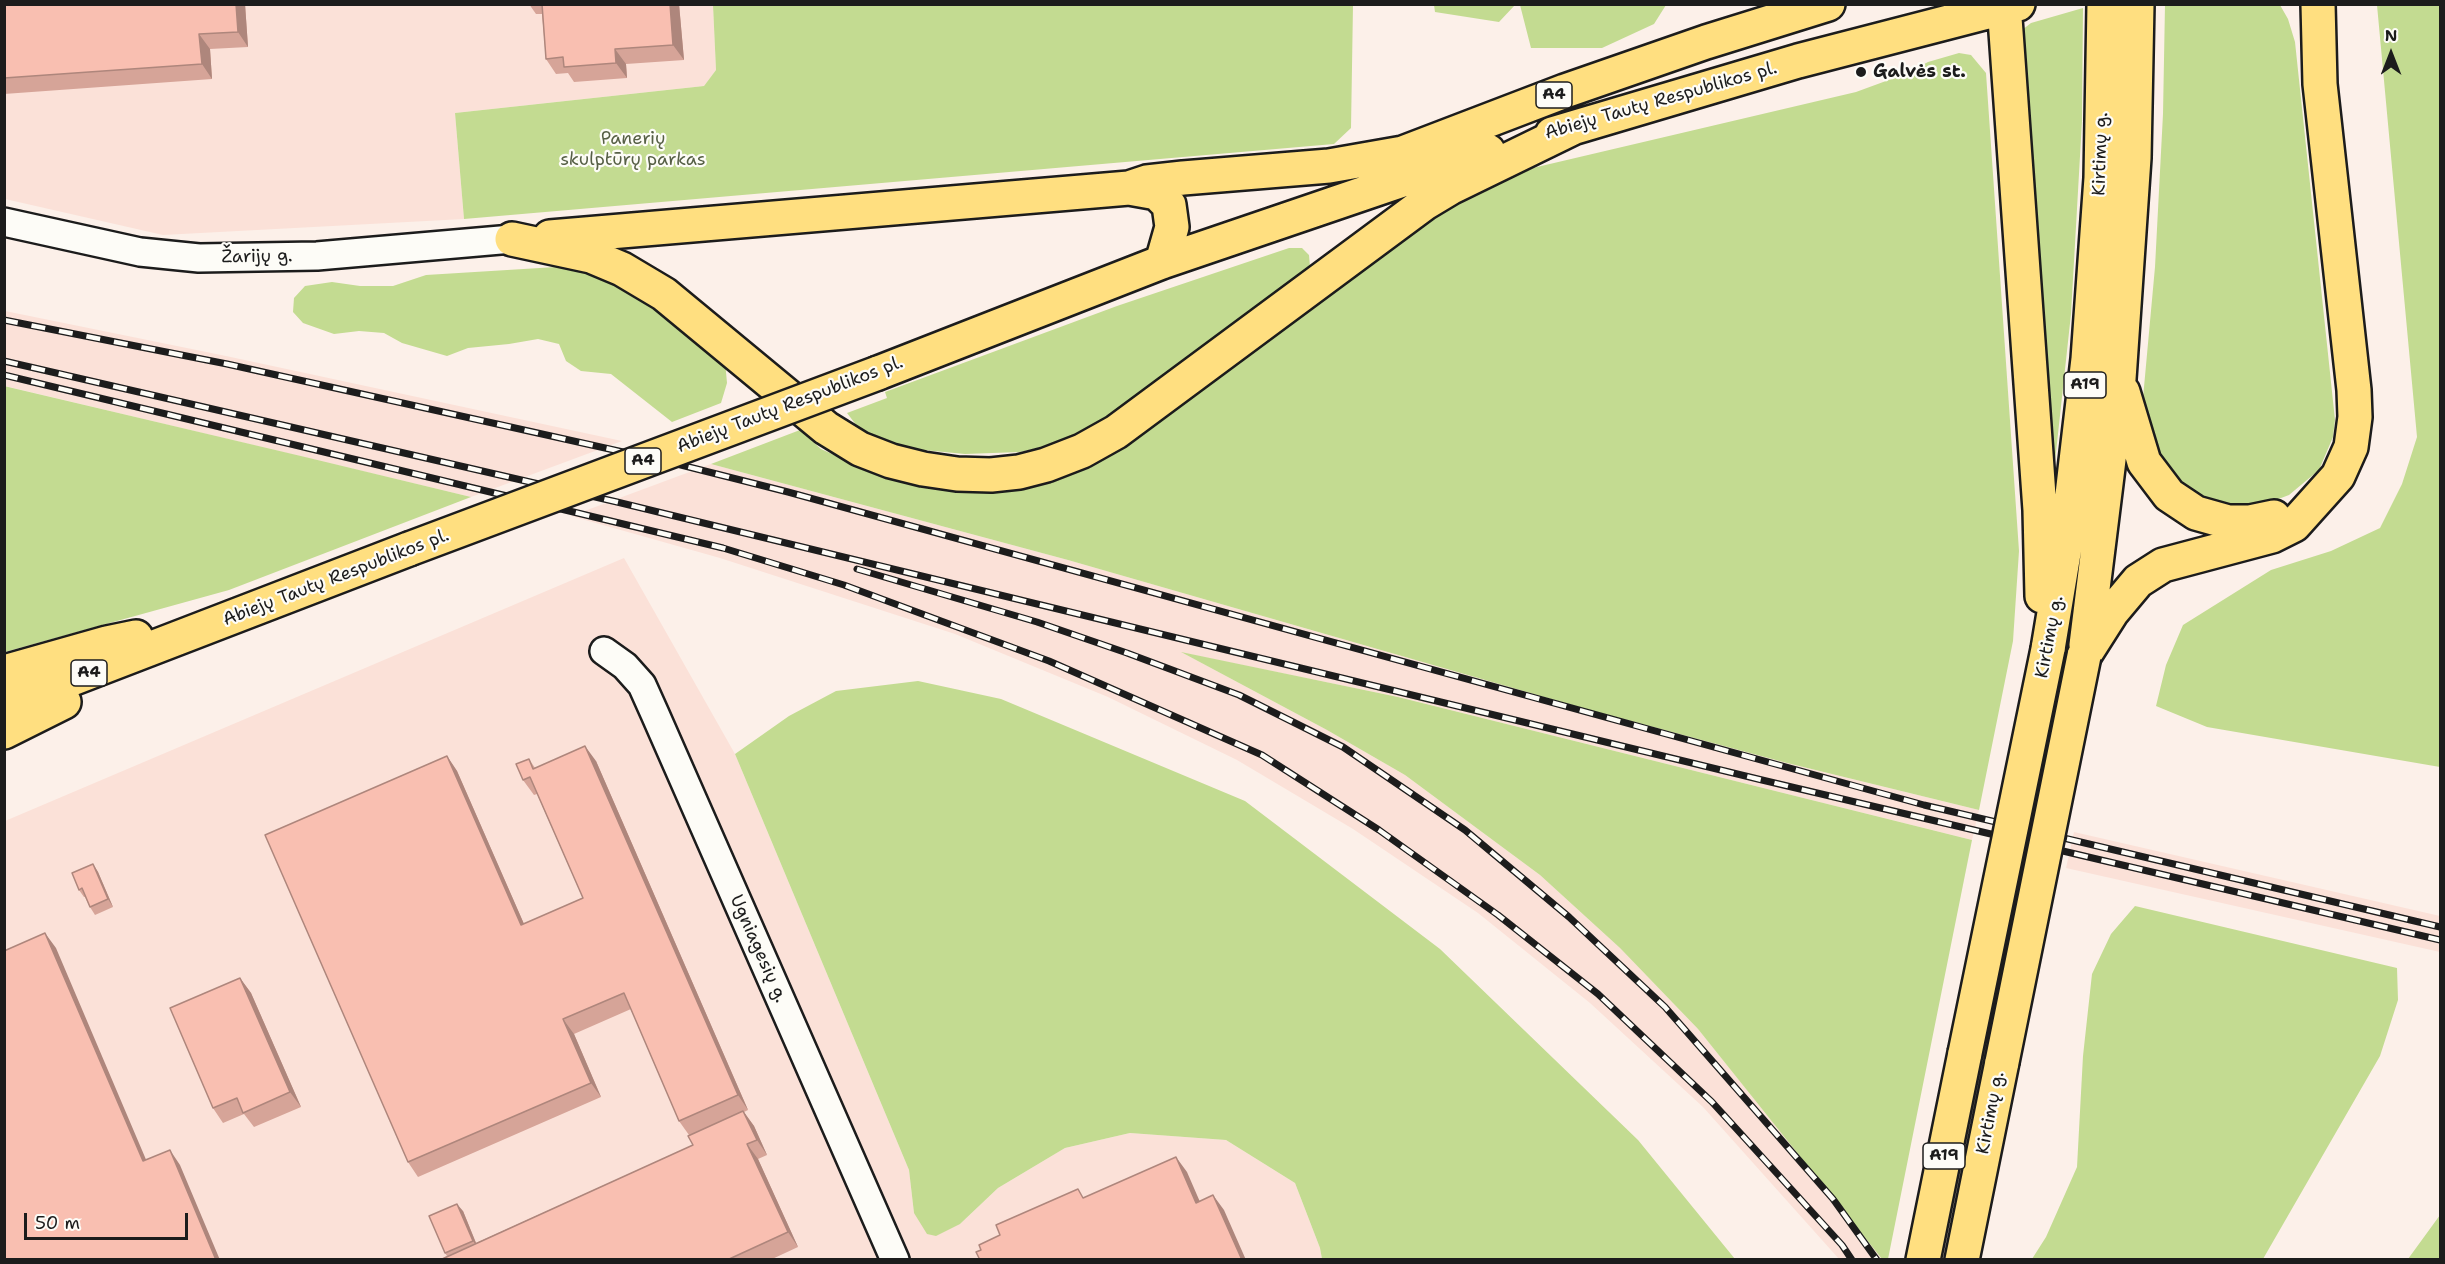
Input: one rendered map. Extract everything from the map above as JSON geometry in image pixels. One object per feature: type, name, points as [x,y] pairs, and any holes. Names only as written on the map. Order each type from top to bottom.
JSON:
[{"type":"highway","name":"Abiejų Tautų Respublikos pl.","points":[[1308,212],[1403,153],[1565,91],[1706,42],[1828,4]]},
{"type":"highway","name":"Kirtimų g.","points":[[1923,1260],[2048,649],[2067,540],[2079,442],[2097,239],[2104,4]]},
{"type":"highway","name":"Kirtimų g.","points":[[1962,1260],[2084,656],[2119,379],[2135,117],[2137,4]]},
{"type":"highway","points":[[2295,4],[2305,28],[2320,84]]},
{"type":"highway","points":[[2084,656],[2126,593],[2152,571],[2175,561],[2272,536],[2294,525],[2338,476],[2346,462],[2351,447],[2355,417],[2320,84],[2318,4]]},
{"type":"highway","name":"Abiejų Tautų Respublikos pl.","points":[[4,705],[409,549],[878,373],[1162,262],[1475,155],[1798,61],[2009,6]]},
{"type":"highway","points":[[2009,6],[2040,510],[2042,606],[2048,649]]},
{"type":"highway","points":[[512,239],[591,256],[622,269],[664,294],[826,428],[860,449],[891,461],[957,474],[992,475],[1019,472],[1082,451],[1116,432],[1425,203],[1450,188],[1573,128]]},
{"type":"highway","points":[[512,239],[1129,188],[1147,182],[1329,166],[1403,153]]},
{"type":"highway","points":[[1129,188],[1157,193],[1169,205],[1172,227],[1162,262]]},
{"type":"highway","points":[[664,294],[654,273],[652,259],[656,245],[677,227]]},
{"type":"highway","points":[[2119,379],[2144,462],[2159,484],[2181,505],[2196,513],[2228,522],[2271,518],[2312,506]]},
{"type":"highway","points":[[4,672],[107,643],[229,619]]},
{"type":"highway","points":[[4,732],[112,676],[173,641]]},
{"type":"street","name":"Žarijų g.","points":[[4,222],[140,252],[199,258],[317,256],[512,239]]},
{"type":"street","name":"Ugniagesių g.","points":[[604,651],[625,666],[642,686],[895,1260]]},
{"type":"shaded area","points":[[5,5],[713,5],[716,70],[704,86],[455,113],[464,219],[163,235],[5,199]]},
{"type":"shaded area","points":[[5,311],[622,441],[471,497],[5,386]]},
{"type":"shaded area","points":[[711,464],[1068,560],[1579,707],[1787,763],[1979,810],[1972,840],[1398,697],[1183,653],[1327,730],[1405,775],[1540,875],[1620,948],[1698,1029],[1882,1259],[1839,1259],[1703,1107],[1590,1003],[1478,913],[1353,829],[1237,760],[1108,697],[955,634],[720,558],[571,516]]},
{"type":"shaded area","points":[[624,558],[735,754],[909,1170],[914,1213],[960,1224],[998,1188],[1065,1148],[1130,1133],[1226,1140],[1295,1183],[1322,1259],[5,1260],[5,821]]},
{"type":"shaded area","points":[[2074,832],[2440,916],[2440,952],[2066,868]]},
{"type":"green space","points":[[1434,4],[1515,5],[1499,22],[1435,12]]},
{"type":"green space","points":[[1520,4],[1666,5],[1654,24],[1602,48],[1531,48]]},
{"type":"green space","name":"Panerių skulptūrų parkas","points":[[713,5],[1353,5],[1351,128],[1334,144],[464,219],[455,113],[704,86],[716,70]]},
{"type":"green space","points":[[2165,5],[2280,5],[2288,19],[2295,42],[2335,420],[2333,437],[2319,470],[2289,495],[2260,506],[2242,508],[2207,503],[2165,471],[2144,419],[2143,398],[2155,267],[2163,114]]},
{"type":"green space","points":[[2377,5],[2440,5],[2440,767],[2207,727],[2156,706],[2166,665],[2183,625],[2271,570],[2331,551],[2380,528],[2402,484],[2417,437]]},
{"type":"green space","points":[[2083,8],[2082,121],[2071,314],[2052,489],[2022,30],[2031,23]]},
{"type":"green space","points":[[1959,53],[1971,55],[1986,73],[2019,551],[2013,641],[1979,810],[1787,763],[1579,707],[1068,560],[711,464],[800,430],[821,449],[854,464],[1022,485],[1055,480],[1087,469],[1123,448],[1199,393],[1364,264],[1435,213],[1520,171],[1856,92],[1905,74],[1928,62]]},
{"type":"green space","points":[[1289,248],[1302,248],[1309,255],[1310,267],[1299,281],[1081,438],[1020,452],[965,454],[913,449],[885,442],[857,426],[847,413],[887,398],[885,392],[1117,306]]},
{"type":"green space","points":[[556,267],[599,276],[643,293],[725,361],[727,383],[721,403],[672,422],[611,374],[581,371],[566,361],[559,344],[538,339],[468,348],[447,356],[402,343],[384,333],[359,331],[334,334],[303,323],[293,312],[294,298],[305,286],[332,282],[360,286],[393,286],[426,275]]},
{"type":"green space","points":[[4,386],[471,497],[229,590],[5,652]]},
{"type":"green space","points":[[1181,652],[1398,697],[1972,840],[1888,1259],[1882,1259],[1698,1029],[1620,948],[1540,875],[1405,775],[1327,730]]},
{"type":"green space","points":[[918,681],[1001,699],[1245,801],[1440,949],[1638,1140],[1735,1259],[1322,1259],[1295,1183],[1226,1140],[1130,1133],[1065,1148],[998,1188],[960,1224],[936,1236],[927,1234],[914,1213],[909,1170],[735,754],[789,716],[836,691]]},
{"type":"green space","points":[[2135,906],[2397,968],[2398,1000],[2380,1056],[2263,1259],[2032,1259],[2046,1237],[2077,1167],[2083,1056],[2092,974],[2111,934]]},
{"type":"green space","points":[[2440,1215],[2440,1259],[2408,1259]]},
{"type":"building","points":[[4,4],[236,4],[238,32],[199,34],[202,64],[4,78]]},
{"type":"building","points":[[542,4],[670,4],[673,45],[615,49],[616,63],[564,67],[563,57],[546,59]]},
{"type":"building","points":[[585,746],[738,1095],[679,1121],[624,993],[563,1019],[591,1083],[408,1162],[265,835],[447,756],[521,925],[583,898],[530,777],[523,780],[516,764],[529,759],[533,769]]},
{"type":"building","points":[[93,864],[108,899],[90,907],[82,888],[79,890],[72,873]]},
{"type":"building","points":[[45,933],[143,1161],[170,1150],[216,1260],[4,1260],[4,951]]},
{"type":"building","points":[[240,978],[290,1092],[243,1113],[237,1098],[213,1108],[170,1008]]},
{"type":"building","points":[[743,1111],[757,1140],[747,1144],[788,1232],[727,1260],[440,1260],[693,1145],[688,1136]]},
{"type":"building","points":[[1176,1157],[1196,1203],[1213,1195],[1242,1260],[980,1260],[976,1252],[981,1250],[979,1245],[1000,1235],[996,1225],[1078,1189],[1083,1198]]},
{"type":"building","points":[[457,1204],[473,1241],[445,1253],[429,1216]]},
{"type":"railway","points":[[4,320],[227,364],[677,464],[788,492],[1924,805],[2440,927]]},
{"type":"railway","points":[[4,361],[617,502],[1762,780],[2440,940]]},
{"type":"railway","points":[[4,375],[723,548],[844,585],[1049,661],[1262,755],[1379,830],[1498,915],[1598,994],[1712,1102],[1842,1245],[1852,1260]]},
{"type":"railway","points":[[857,569],[1037,622],[1127,653],[1239,695],[1343,747],[1465,830],[1569,917],[1665,1007],[1833,1199],[1877,1260]]},
{"type":"place","name":"Galvės st.","points":[[1861,72]]}]
